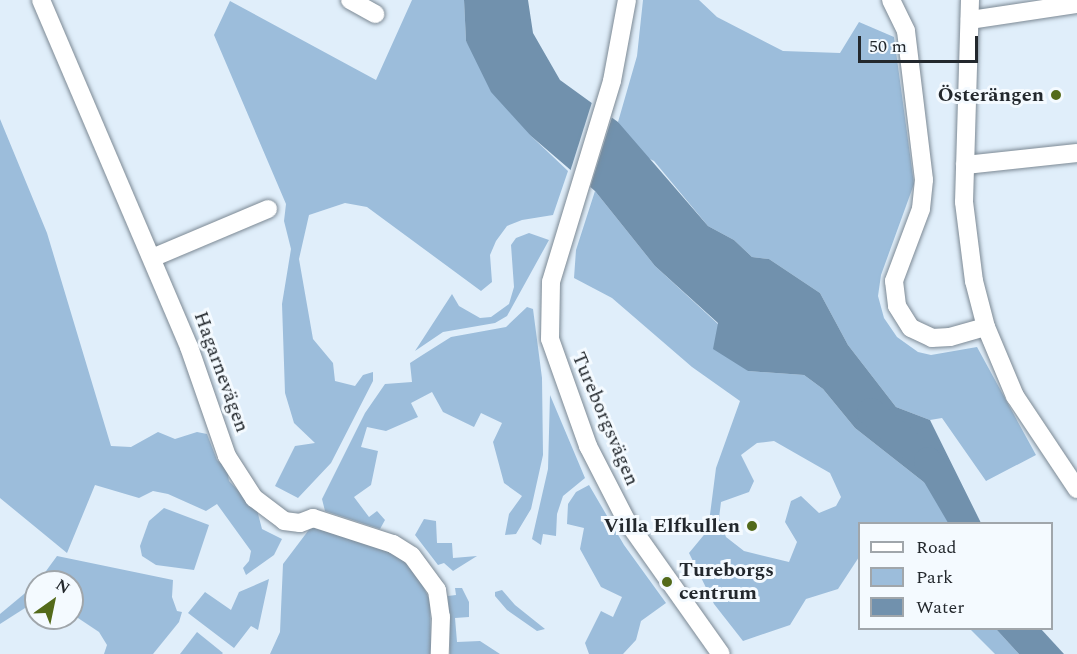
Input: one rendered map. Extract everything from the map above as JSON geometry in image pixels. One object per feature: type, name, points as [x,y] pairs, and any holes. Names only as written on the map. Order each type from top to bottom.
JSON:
[{"type":"street","name":"Hagarnevägen","points":[[41,0],[189,347],[227,456],[254,498],[284,521],[300,523],[313,518],[393,544],[412,556],[437,590],[441,616],[440,654]]},
{"type":"street","points":[[350,0],[375,14]]},
{"type":"street","name":"Tureborgsvägen","points":[[627,0],[612,81],[549,299],[554,357],[588,446],[626,520],[721,654]]},
{"type":"street","points":[[891,0],[906,31],[924,180],[921,209],[894,281],[897,306],[911,328],[932,338],[950,337],[986,327]]},
{"type":"street","points":[[970,0],[965,165],[968,243],[986,327],[1015,396],[1077,489]]},
{"type":"street","points":[[970,20],[1077,4]]},
{"type":"street","points":[[965,165],[1077,153]]},
{"type":"street","points":[[152,258],[268,209]]},
{"type":"green space","points":[[412,0],[464,0],[466,41],[531,136],[568,171],[553,215],[522,220],[507,226],[496,241],[490,255],[492,282],[481,291],[367,207],[345,203],[309,215],[299,259],[313,339],[333,363],[335,381],[355,386],[363,375],[373,372],[373,381],[331,463],[298,498],[275,486],[295,446],[315,443],[294,423],[285,393],[282,304],[291,249],[284,221],[286,204],[214,35],[230,1],[376,80]]},
{"type":"green space","points":[[643,0],[699,0],[717,17],[783,51],[840,53],[859,22],[894,37],[914,184],[881,275],[878,296],[884,318],[897,337],[918,352],[931,355],[977,347],[1036,455],[986,481],[942,418],[930,420],[896,407],[848,345],[820,293],[769,259],[752,257],[734,240],[708,226],[654,161],[646,157],[624,133],[618,122],[637,56]]},
{"type":"green space","points":[[0,119],[47,233],[111,446],[131,447],[158,432],[175,439],[197,432],[207,434],[217,460],[227,469],[229,481],[257,510],[262,529],[282,539],[274,555],[246,575],[243,568],[249,561],[251,551],[217,504],[206,511],[168,494],[153,491],[139,498],[95,485],[67,553],[0,498]]},
{"type":"green space","points":[[595,191],[655,266],[718,324],[748,371],[804,375],[823,389],[855,428],[930,487],[949,522],[858,522],[858,559],[838,589],[806,599],[790,625],[743,641],[714,604],[689,553],[708,530],[716,468],[740,401],[692,367],[612,298],[574,278],[576,250]],"holes":[[[774,441],[830,473],[841,497],[836,506],[819,513],[801,496],[791,501],[785,522],[797,542],[789,562],[744,551],[726,537],[719,518],[721,502],[749,492],[754,481],[741,455],[757,443]]]},
{"type":"green space","points":[[529,233],[549,240],[507,316],[495,323],[443,332],[415,351],[452,294],[459,306],[480,318],[491,317],[509,304],[514,287],[511,245],[516,238]]},
{"type":"green space","points":[[527,307],[533,309],[542,378],[543,455],[531,509],[516,534],[505,535],[509,514],[522,496],[504,483],[493,442],[502,423],[481,413],[474,427],[443,412],[432,392],[411,403],[418,417],[386,431],[367,427],[361,447],[378,451],[371,485],[354,497],[369,517],[377,511],[385,520],[380,529],[325,511],[322,499],[365,413],[385,384],[412,382],[410,363],[451,337],[506,327]]},
{"type":"green space","points":[[550,395],[585,478],[563,496],[557,514],[556,536],[543,534],[541,545],[532,539],[548,469]]},
{"type":"green space","points":[[589,485],[624,545],[666,603],[641,621],[636,640],[623,654],[589,654],[585,643],[601,611],[613,617],[622,597],[601,587],[580,549],[584,528],[567,524],[568,504],[576,492]]},
{"type":"green space","points":[[164,508],[209,525],[194,570],[156,565],[142,556],[140,546],[149,521]]},
{"type":"green space","points":[[424,519],[436,521],[437,543],[452,543],[453,558],[477,556],[453,571],[444,563],[438,565],[415,535]]},
{"type":"green space","points":[[311,527],[387,547],[415,568],[430,601],[431,654],[270,654],[280,632],[283,564]]},
{"type":"green space","points":[[57,556],[173,580],[172,597],[177,611],[182,612],[179,622],[153,654],[104,654],[107,645],[99,632],[84,622],[84,570],[47,570]]},
{"type":"green space","points":[[269,579],[258,630],[251,626],[234,648],[188,613],[205,592],[231,610],[239,592]]},
{"type":"green space","points":[[455,588],[462,588],[469,602],[469,617],[455,618],[457,642],[480,641],[500,654],[450,654],[448,596],[456,595]]},
{"type":"green space","points":[[502,590],[515,605],[545,629],[537,631],[507,610],[495,596],[495,592]]},
{"type":"green space","points":[[24,594],[24,609],[0,624],[0,614]]},
{"type":"green space","points":[[971,630],[997,630],[1019,654],[995,654]]},
{"type":"green space","points":[[197,632],[223,653],[180,654]]},
{"type":"water","points":[[464,0],[528,0],[533,33],[560,80],[618,122],[708,226],[734,240],[752,257],[769,259],[820,293],[848,345],[896,407],[930,420],[981,522],[949,522],[930,487],[855,428],[823,389],[804,375],[748,371],[713,349],[718,323],[655,266],[595,191],[531,136],[491,92],[466,41]]},
{"type":"water","points":[[997,630],[1042,630],[1064,654],[1019,654]]},
{"type":"pier","points":[[593,99],[613,114],[589,191],[569,175]]},
{"type":"waterway","points":[[871,412],[928,461],[964,522]]},
{"type":"place","name":"Österängen","points":[[1056,95]]},
{"type":"place","name":"Villa Elfkullen","points":[[752,526]]},
{"type":"place","name":"Tureborgs centrum","points":[[667,582]]}]
